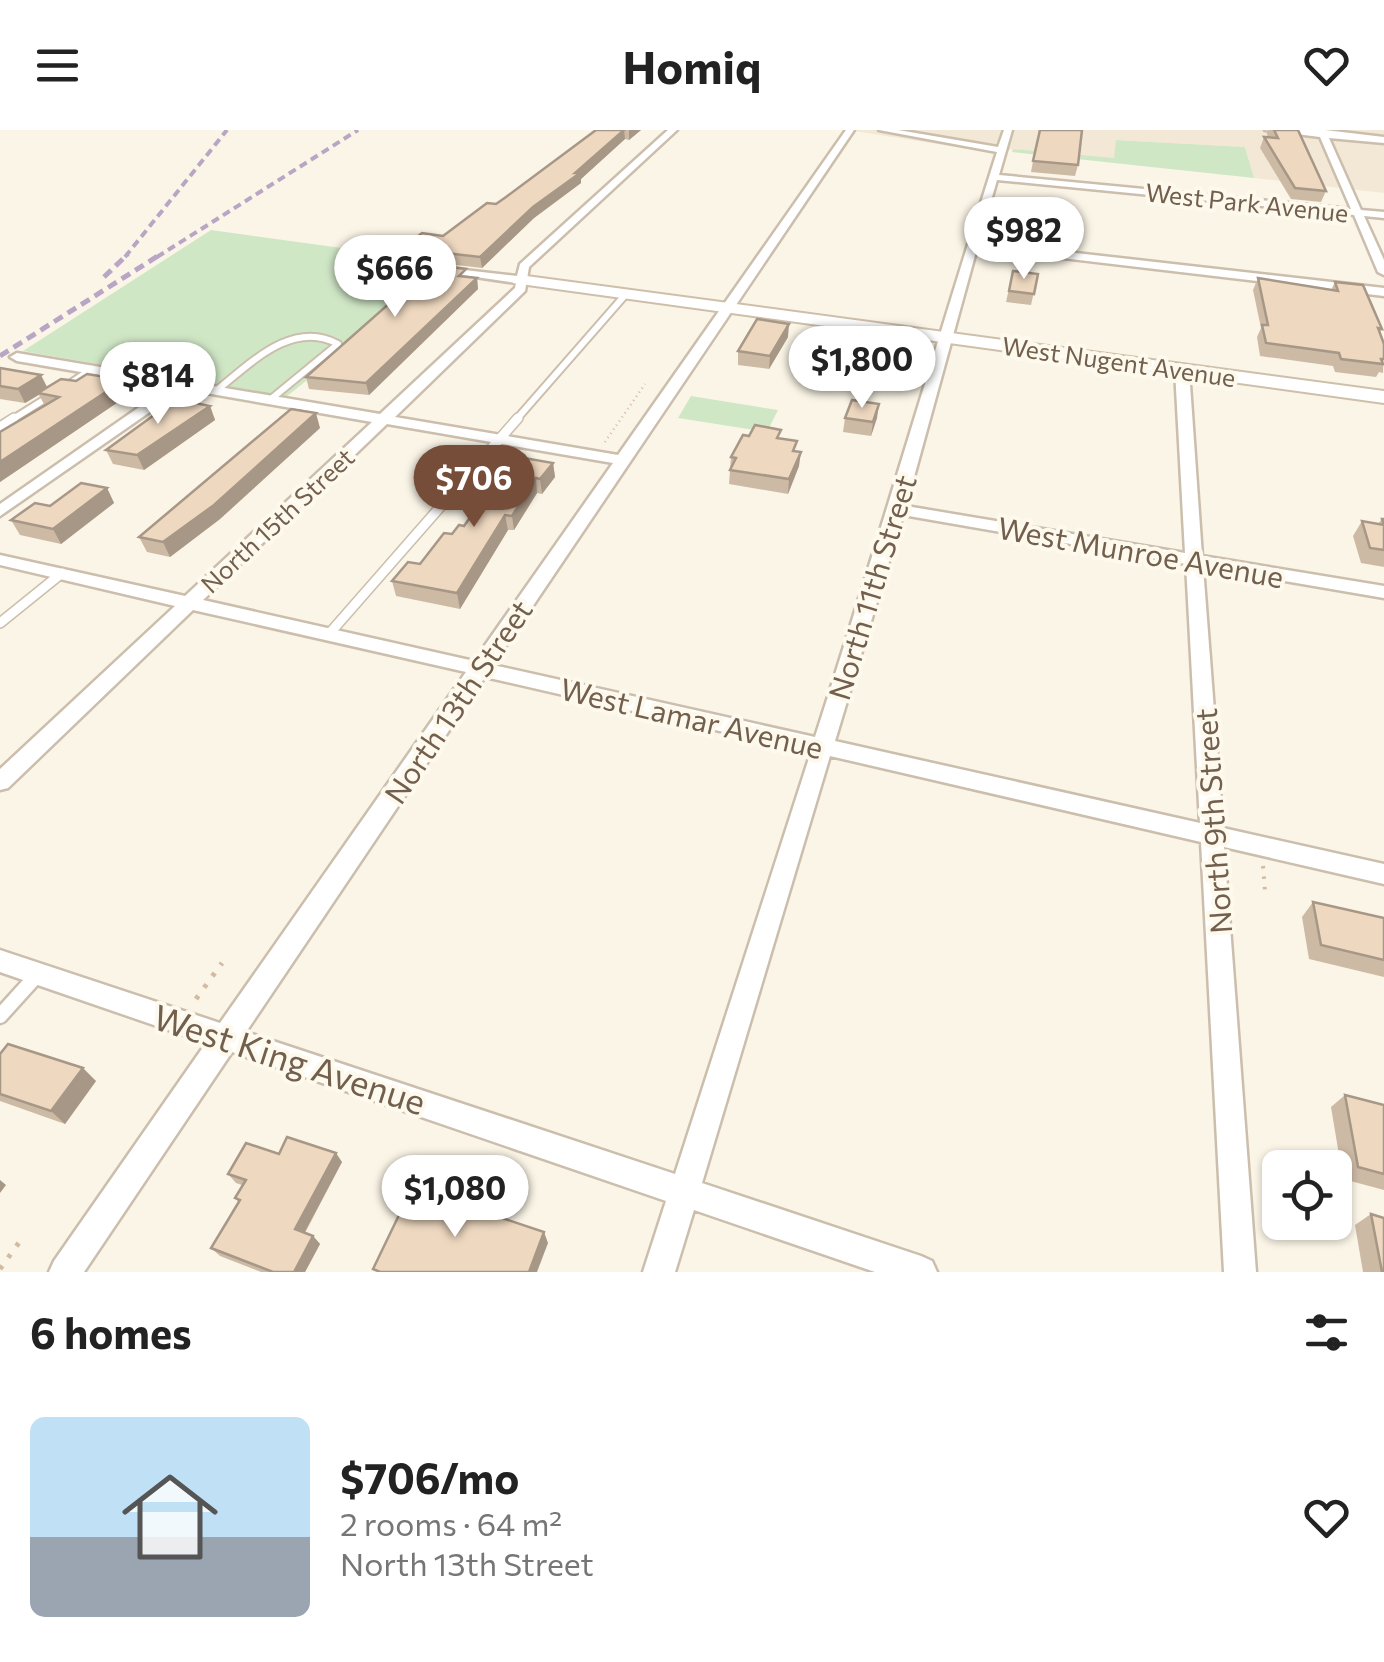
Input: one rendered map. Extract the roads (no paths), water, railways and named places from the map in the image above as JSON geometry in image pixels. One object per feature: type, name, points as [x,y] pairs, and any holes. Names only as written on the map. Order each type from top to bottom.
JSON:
[{"type":"street","name":"North 15th Street","points":[[0,782],[521,288],[519,280],[524,266],[673,130]]},
{"type":"street","name":"North 13th Street","points":[[65,1272],[230,1038],[478,668],[850,130]]},
{"type":"street","points":[[883,130],[1004,140]]},
{"type":"street","points":[[1268,130],[1384,140]]},
{"type":"street","points":[[1322,132],[1384,272]]},
{"type":"street","name":"North 11th Street","points":[[659,1272],[897,509],[1004,140]]},
{"type":"street","name":"West Park Avenue","points":[[991,178],[1384,216]]},
{"type":"street","points":[[972,244],[1384,292]]},
{"type":"street","name":"West Nugent Avenue","points":[[431,268],[1384,398]]},
{"type":"street","points":[[17,357],[624,460]]},
{"type":"street","name":"North 9th Street","points":[[1182,370],[1240,1272]]},
{"type":"street","points":[[0,511],[181,384]]},
{"type":"street","name":"West Munroe Avenue","points":[[897,509],[1384,592]]},
{"type":"street","name":"West Lamar Avenue","points":[[0,560],[1384,874]]},
{"type":"street","name":"West King Avenue","points":[[0,961],[921,1272]]},
{"type":"lane","points":[[329,634],[626,294]]},
{"type":"lane","points":[[218,390],[288,339],[304,335],[335,341],[336,348],[271,399]]},
{"type":"lane","points":[[0,427],[92,370]]},
{"type":"lane","points":[[0,623],[62,574]]},
{"type":"lane","points":[[0,1016],[38,974]]},
{"type":"railway","points":[[125,256],[227,130]]},
{"type":"railway","points":[[157,257],[358,130]]},
{"type":"railway","points":[[0,356],[161,254]]},
{"type":"railway","points":[[104,277],[125,256]]}]
